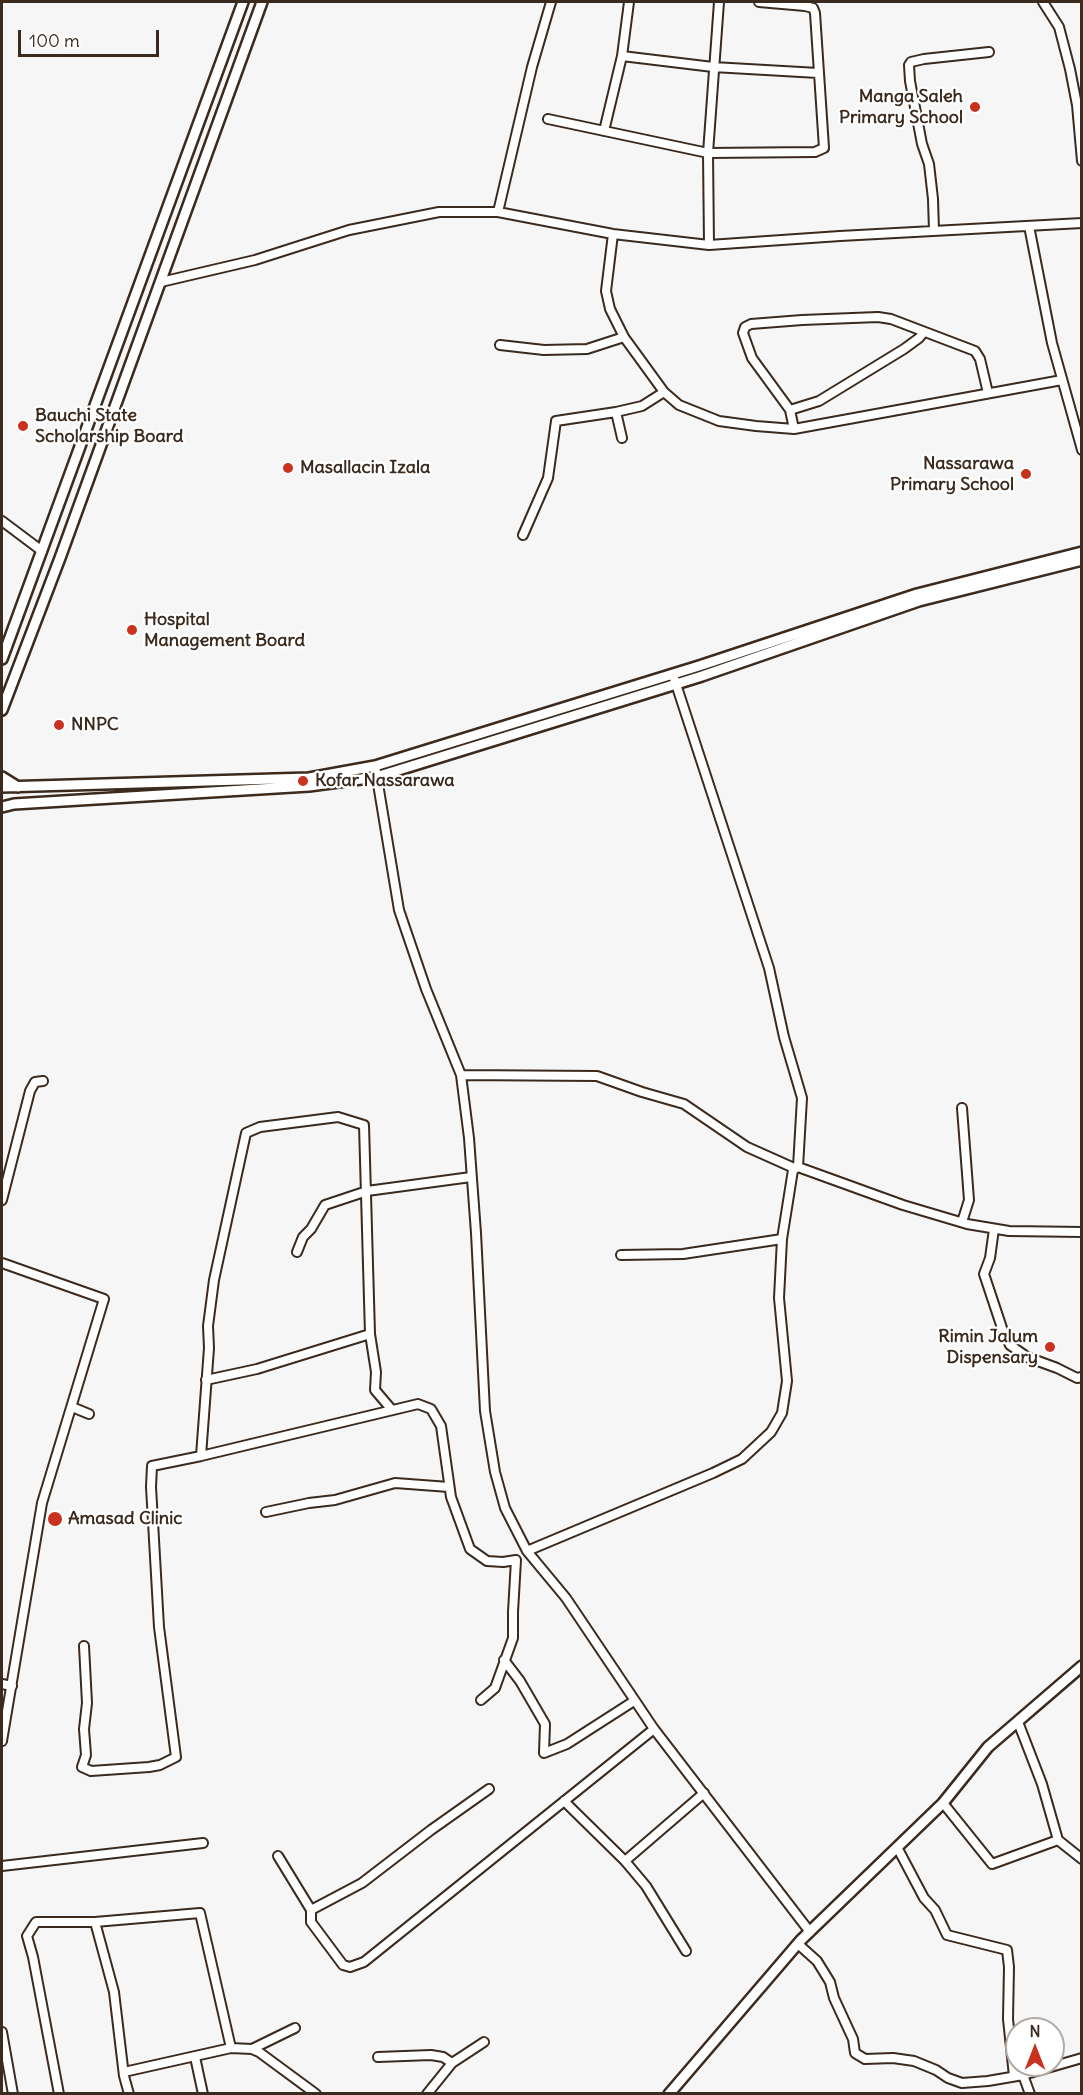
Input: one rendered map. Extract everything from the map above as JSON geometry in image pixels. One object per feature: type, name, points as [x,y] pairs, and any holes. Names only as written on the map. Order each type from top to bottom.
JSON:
[{"type":"street","points":[[2,659],[243,2]]},
{"type":"street","points":[[2,710],[60,558],[262,2]]},
{"type":"street","points":[[498,212],[532,67],[551,2]]},
{"type":"street","points":[[604,131],[622,56],[629,2]]},
{"type":"street","points":[[709,246],[708,153],[719,2]]},
{"type":"street","points":[[548,119],[708,153],[815,152],[824,148],[813,8],[759,2]]},
{"type":"street","points":[[1043,2],[1059,27],[1070,69],[1077,105],[1082,161]]},
{"type":"street","points":[[934,231],[929,164],[922,144],[909,65],[911,62],[924,59],[989,52]]},
{"type":"street","points":[[622,56],[713,67],[818,73]]},
{"type":"street","points":[[161,282],[255,260],[349,230],[439,212],[498,212],[613,234],[709,246],[1082,223]]},
{"type":"street","points":[[1029,226],[1062,380],[1082,450]]},
{"type":"street","points":[[613,234],[606,291],[610,309],[624,337],[664,392],[679,405],[719,421],[794,429],[1062,380]]},
{"type":"street","points":[[794,429],[790,410],[752,358],[742,333],[745,327],[751,324],[878,317],[903,322],[975,351],[981,359],[988,393]]},
{"type":"street","points":[[790,410],[819,401],[904,349],[924,332]]},
{"type":"street","points":[[500,345],[544,350],[587,350],[624,337]]},
{"type":"street","points":[[523,535],[548,478],[556,421],[642,406],[664,392]]},
{"type":"street","points":[[616,412],[622,438]]},
{"type":"street","points":[[2,522],[42,551]]},
{"type":"street","points":[[2,787],[309,778],[375,766],[673,674],[917,594],[1082,552]]},
{"type":"street","points":[[2,807],[14,804],[309,786],[376,777],[676,684],[919,601],[1082,560]]},
{"type":"street","points":[[527,1551],[742,1459],[771,1432],[782,1413],[787,1381],[779,1298],[782,1239],[796,1168],[802,1098],[784,1037],[769,968],[673,674]]},
{"type":"street","points":[[375,766],[399,910],[426,989],[461,1075],[471,1177],[485,1411],[490,1448],[505,1508],[527,1551],[566,1598],[654,1729],[810,1932]]},
{"type":"street","points":[[2,777],[20,788]]},
{"type":"street","points":[[461,1075],[597,1076],[684,1104],[747,1147],[796,1168],[903,1205],[994,1229],[1082,1232]]},
{"type":"street","points":[[2,1200],[30,1091],[34,1082],[43,1081]]},
{"type":"street","points":[[962,1108],[969,1200],[962,1222]]},
{"type":"street","points":[[201,1456],[213,1281],[246,1133],[260,1127],[338,1117],[364,1125],[370,1334],[376,1372],[375,1390],[392,1410]]},
{"type":"street","points":[[297,1252],[303,1237],[311,1229],[325,1205],[367,1191],[471,1177]]},
{"type":"street","points":[[994,1229],[990,1258],[984,1274],[1010,1345],[1027,1357],[1077,1378],[1082,1377]]},
{"type":"street","points":[[621,1255],[683,1254],[782,1239]]},
{"type":"street","points":[[2,1263],[104,1299],[42,1503],[2,1741]]},
{"type":"street","points":[[206,1380],[257,1369],[370,1334]]},
{"type":"street","points":[[84,1646],[87,1703],[84,1730],[86,1755],[82,1767],[91,1771],[149,1767],[160,1765],[176,1757],[159,1627],[151,1487],[153,1466],[417,1404],[431,1409],[441,1426],[449,1487],[470,1549],[487,1561],[516,1560],[513,1638],[495,1688],[481,1700]]},
{"type":"street","points":[[72,1407],[89,1413]]},
{"type":"street","points":[[266,1512],[335,1500],[395,1483],[449,1487]]},
{"type":"street","points":[[504,1660],[520,1681],[545,1724],[544,1753],[567,1744],[634,1701]]},
{"type":"street","points":[[669,2094],[798,1944],[943,1803],[988,1747],[1082,1666]]},
{"type":"street","points":[[2,1684],[12,1686]]},
{"type":"street","points":[[1018,1722],[1042,1784],[1058,1840],[1080,1858]]},
{"type":"street","points":[[278,1856],[311,1910],[311,1922],[343,1965],[350,1967],[364,1962],[654,1729]]},
{"type":"street","points":[[311,1910],[362,1883],[489,1789]]},
{"type":"street","points":[[625,1861],[704,1793]]},
{"type":"street","points":[[564,1801],[625,1861],[646,1886],[686,1951]]},
{"type":"street","points":[[943,1803],[992,1864],[1058,1840]]},
{"type":"street","points":[[2,1866],[203,1843]]},
{"type":"street","points":[[897,1847],[924,1899],[934,1910],[947,1935],[1007,1950],[1008,2017]]},
{"type":"street","points":[[59,2094],[27,1936],[36,1922],[94,1922],[200,1913],[231,2048]]},
{"type":"street","points":[[94,1922],[114,1992],[129,2094]]},
{"type":"street","points":[[798,1944],[817,1961],[830,1982],[834,1998],[853,2039],[855,2053],[865,2059],[893,2058],[914,2061],[962,2083],[1005,2077]]},
{"type":"street","points":[[252,2049],[295,2028]]},
{"type":"street","points":[[2,2032],[13,2094]]},
{"type":"street","points":[[427,2094],[452,2063],[484,2042]]},
{"type":"street","points":[[124,2072],[231,2048],[252,2049],[316,2094]]},
{"type":"street","points":[[378,2057],[431,2055],[443,2057],[452,2063]]},
{"type":"street","points":[[195,2057],[203,2094]]},
{"type":"street","points":[[1065,2063],[1082,2058]]},
{"type":"street","points":[[1019,2077],[1030,2094]]},
{"type":"place","name":"Manga Saleh Primary School","points":[[975,107]]},
{"type":"place","name":"Bauchi State Scholarship Board","points":[[23,426]]},
{"type":"place","name":"Masallacin Izala","points":[[288,468]]},
{"type":"place","name":"Nassarawa Primary School","points":[[1026,474]]},
{"type":"place","name":"Hospital Management Board","points":[[132,630]]},
{"type":"place","name":"NNPC","points":[[59,725]]},
{"type":"place","name":"Kofar Nassarawa","points":[[303,781]]},
{"type":"place","name":"Rimin Jalum Dispensary","points":[[1050,1347]]},
{"type":"place","name":"Amasad Clinic","points":[[55,1519]]}]
